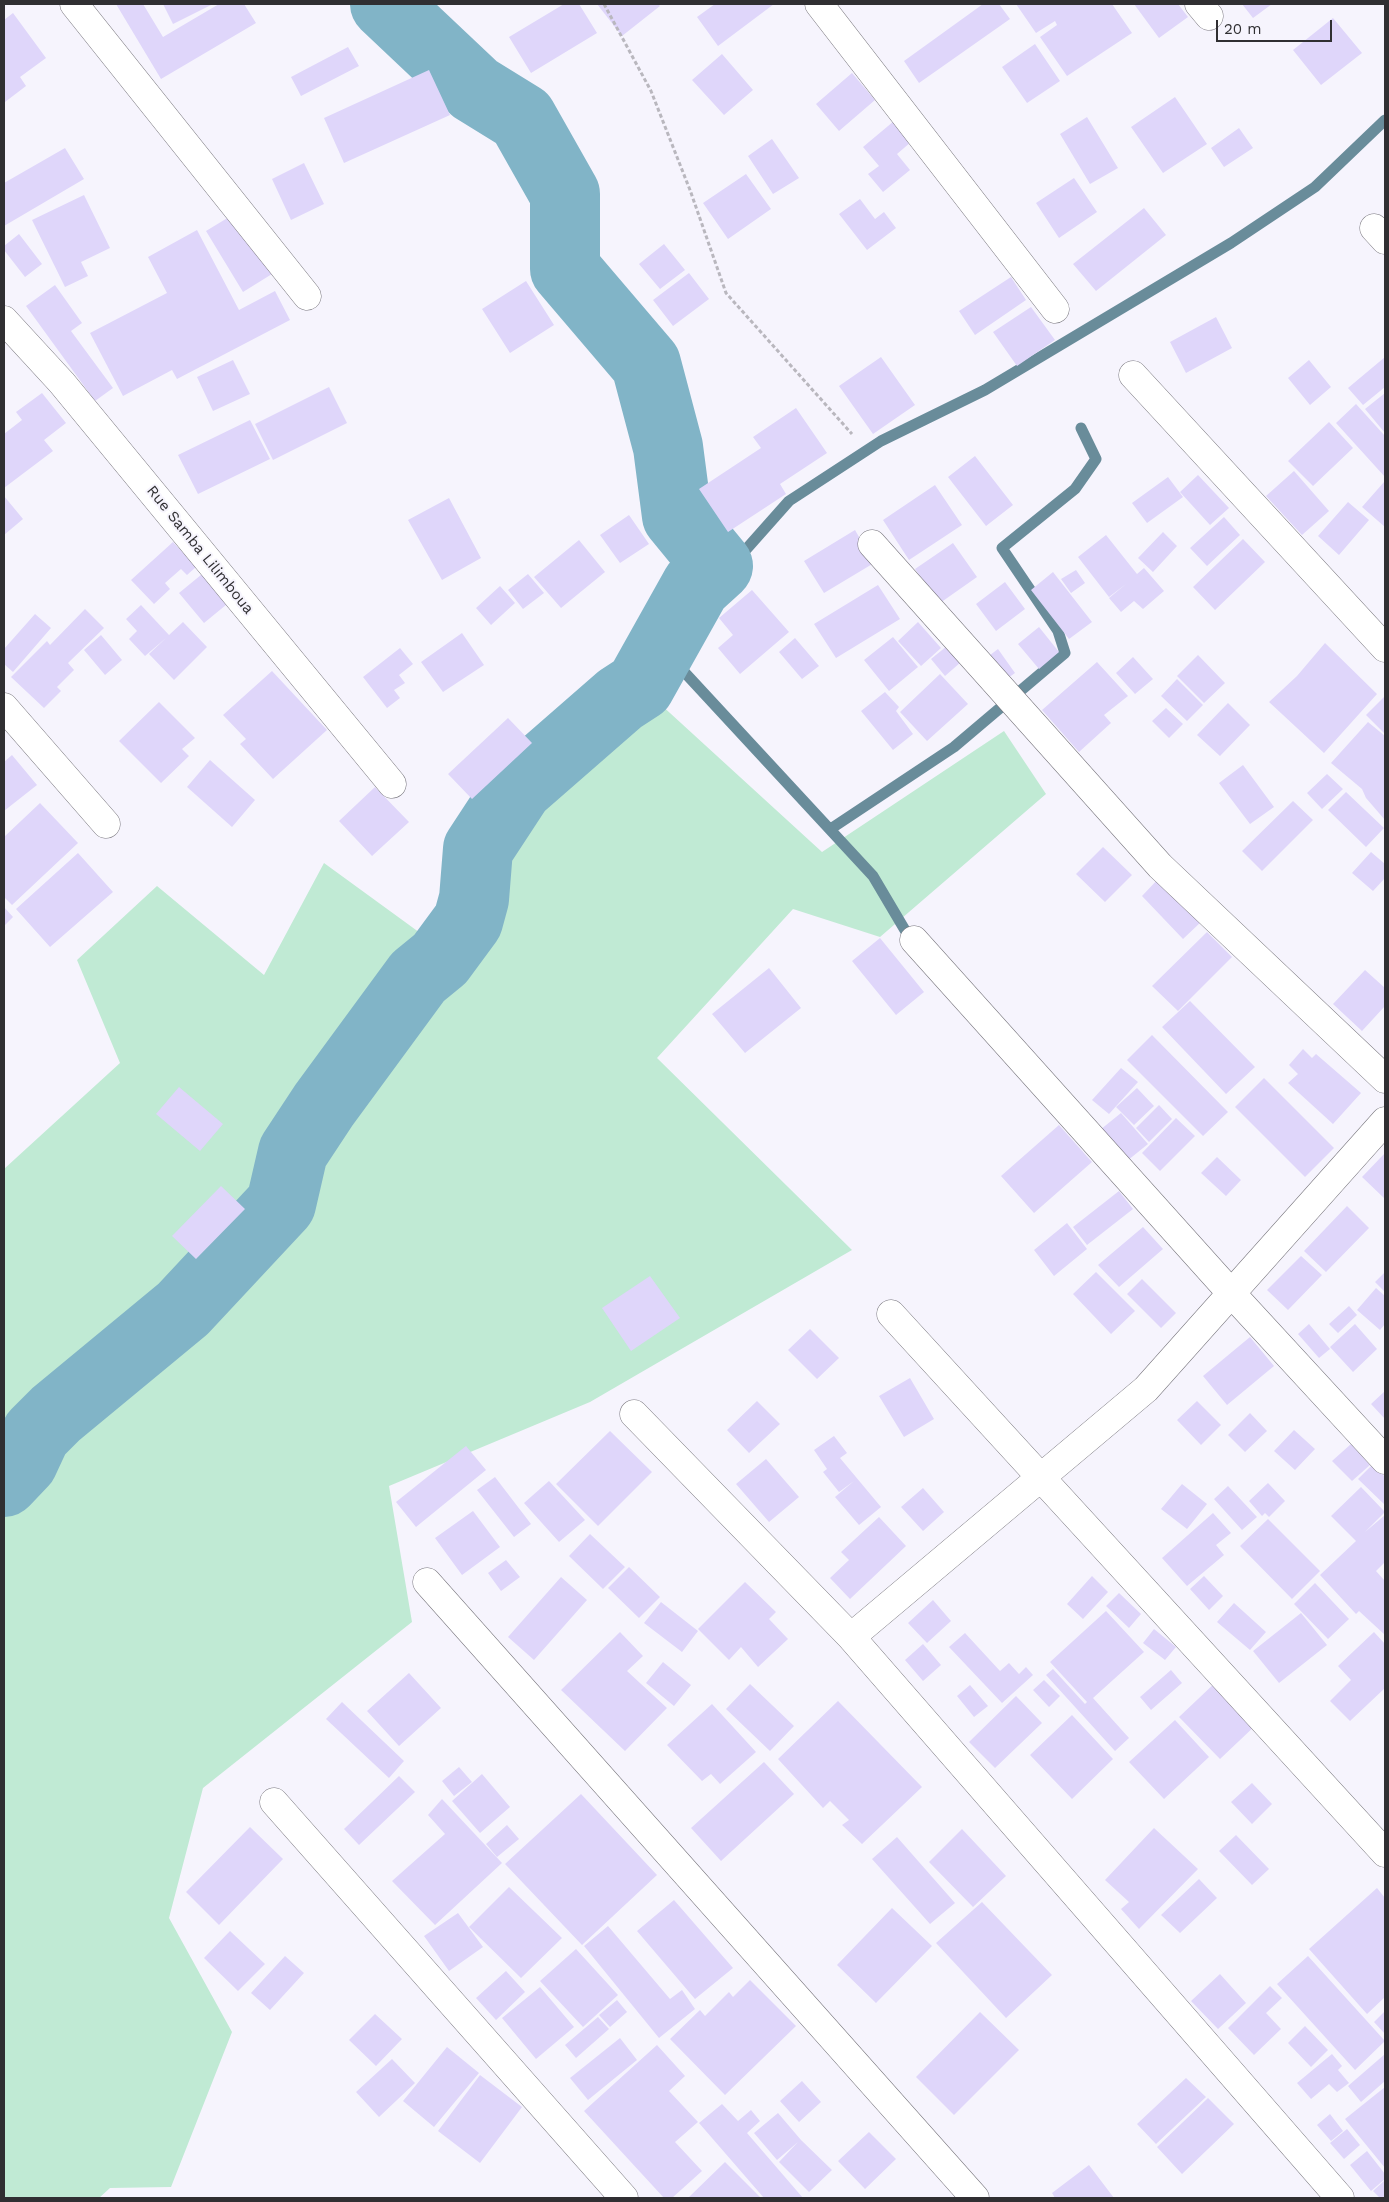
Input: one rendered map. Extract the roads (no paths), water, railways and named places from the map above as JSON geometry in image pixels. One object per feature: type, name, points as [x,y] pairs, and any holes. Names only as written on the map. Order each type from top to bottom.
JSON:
[{"type":"street","points":[[74,4],[307,296]]},
{"type":"street","points":[[819,4],[1055,309]]},
{"type":"street","name":"Rue Samba Lilimboua","points":[[4,320],[62,382],[392,784]]},
{"type":"street","points":[[1133,375],[1385,648]]},
{"type":"street","points":[[872,544],[1160,866],[1385,1079]]},
{"type":"street","points":[[4,707],[106,824]]},
{"type":"street","points":[[914,940],[1232,1294],[1385,1460]]},
{"type":"street","points":[[851,1637],[1146,1389],[1385,1121]]},
{"type":"street","points":[[891,1314],[1385,1853]]},
{"type":"street","points":[[634,1414],[851,1637],[1340,2198]]},
{"type":"street","points":[[427,1582],[975,2198]]},
{"type":"street","points":[[274,1802],[624,2198]]},
{"type":"waterway","points":[[4,1482],[23,1462],[36,1434],[56,1414],[183,1309],[281,1204],[293,1152],[324,1105],[418,977],[440,959],[468,921],[474,899],[478,849],[518,788],[620,699],[640,686],[696,586],[718,566],[677,516],[668,447],[646,364],[565,269],[565,194],[522,118],[475,89],[385,4]]},
{"type":"waterway","points":[[718,581],[789,501],[881,441],[985,390],[1231,243],[1315,187],[1385,120]]},
{"type":"waterway","points":[[832,828],[954,747],[1065,653],[1058,631],[1002,548],[1075,489],[1096,459],[1081,428]]},
{"type":"waterway","points":[[675,662],[873,876],[912,942]]}]
